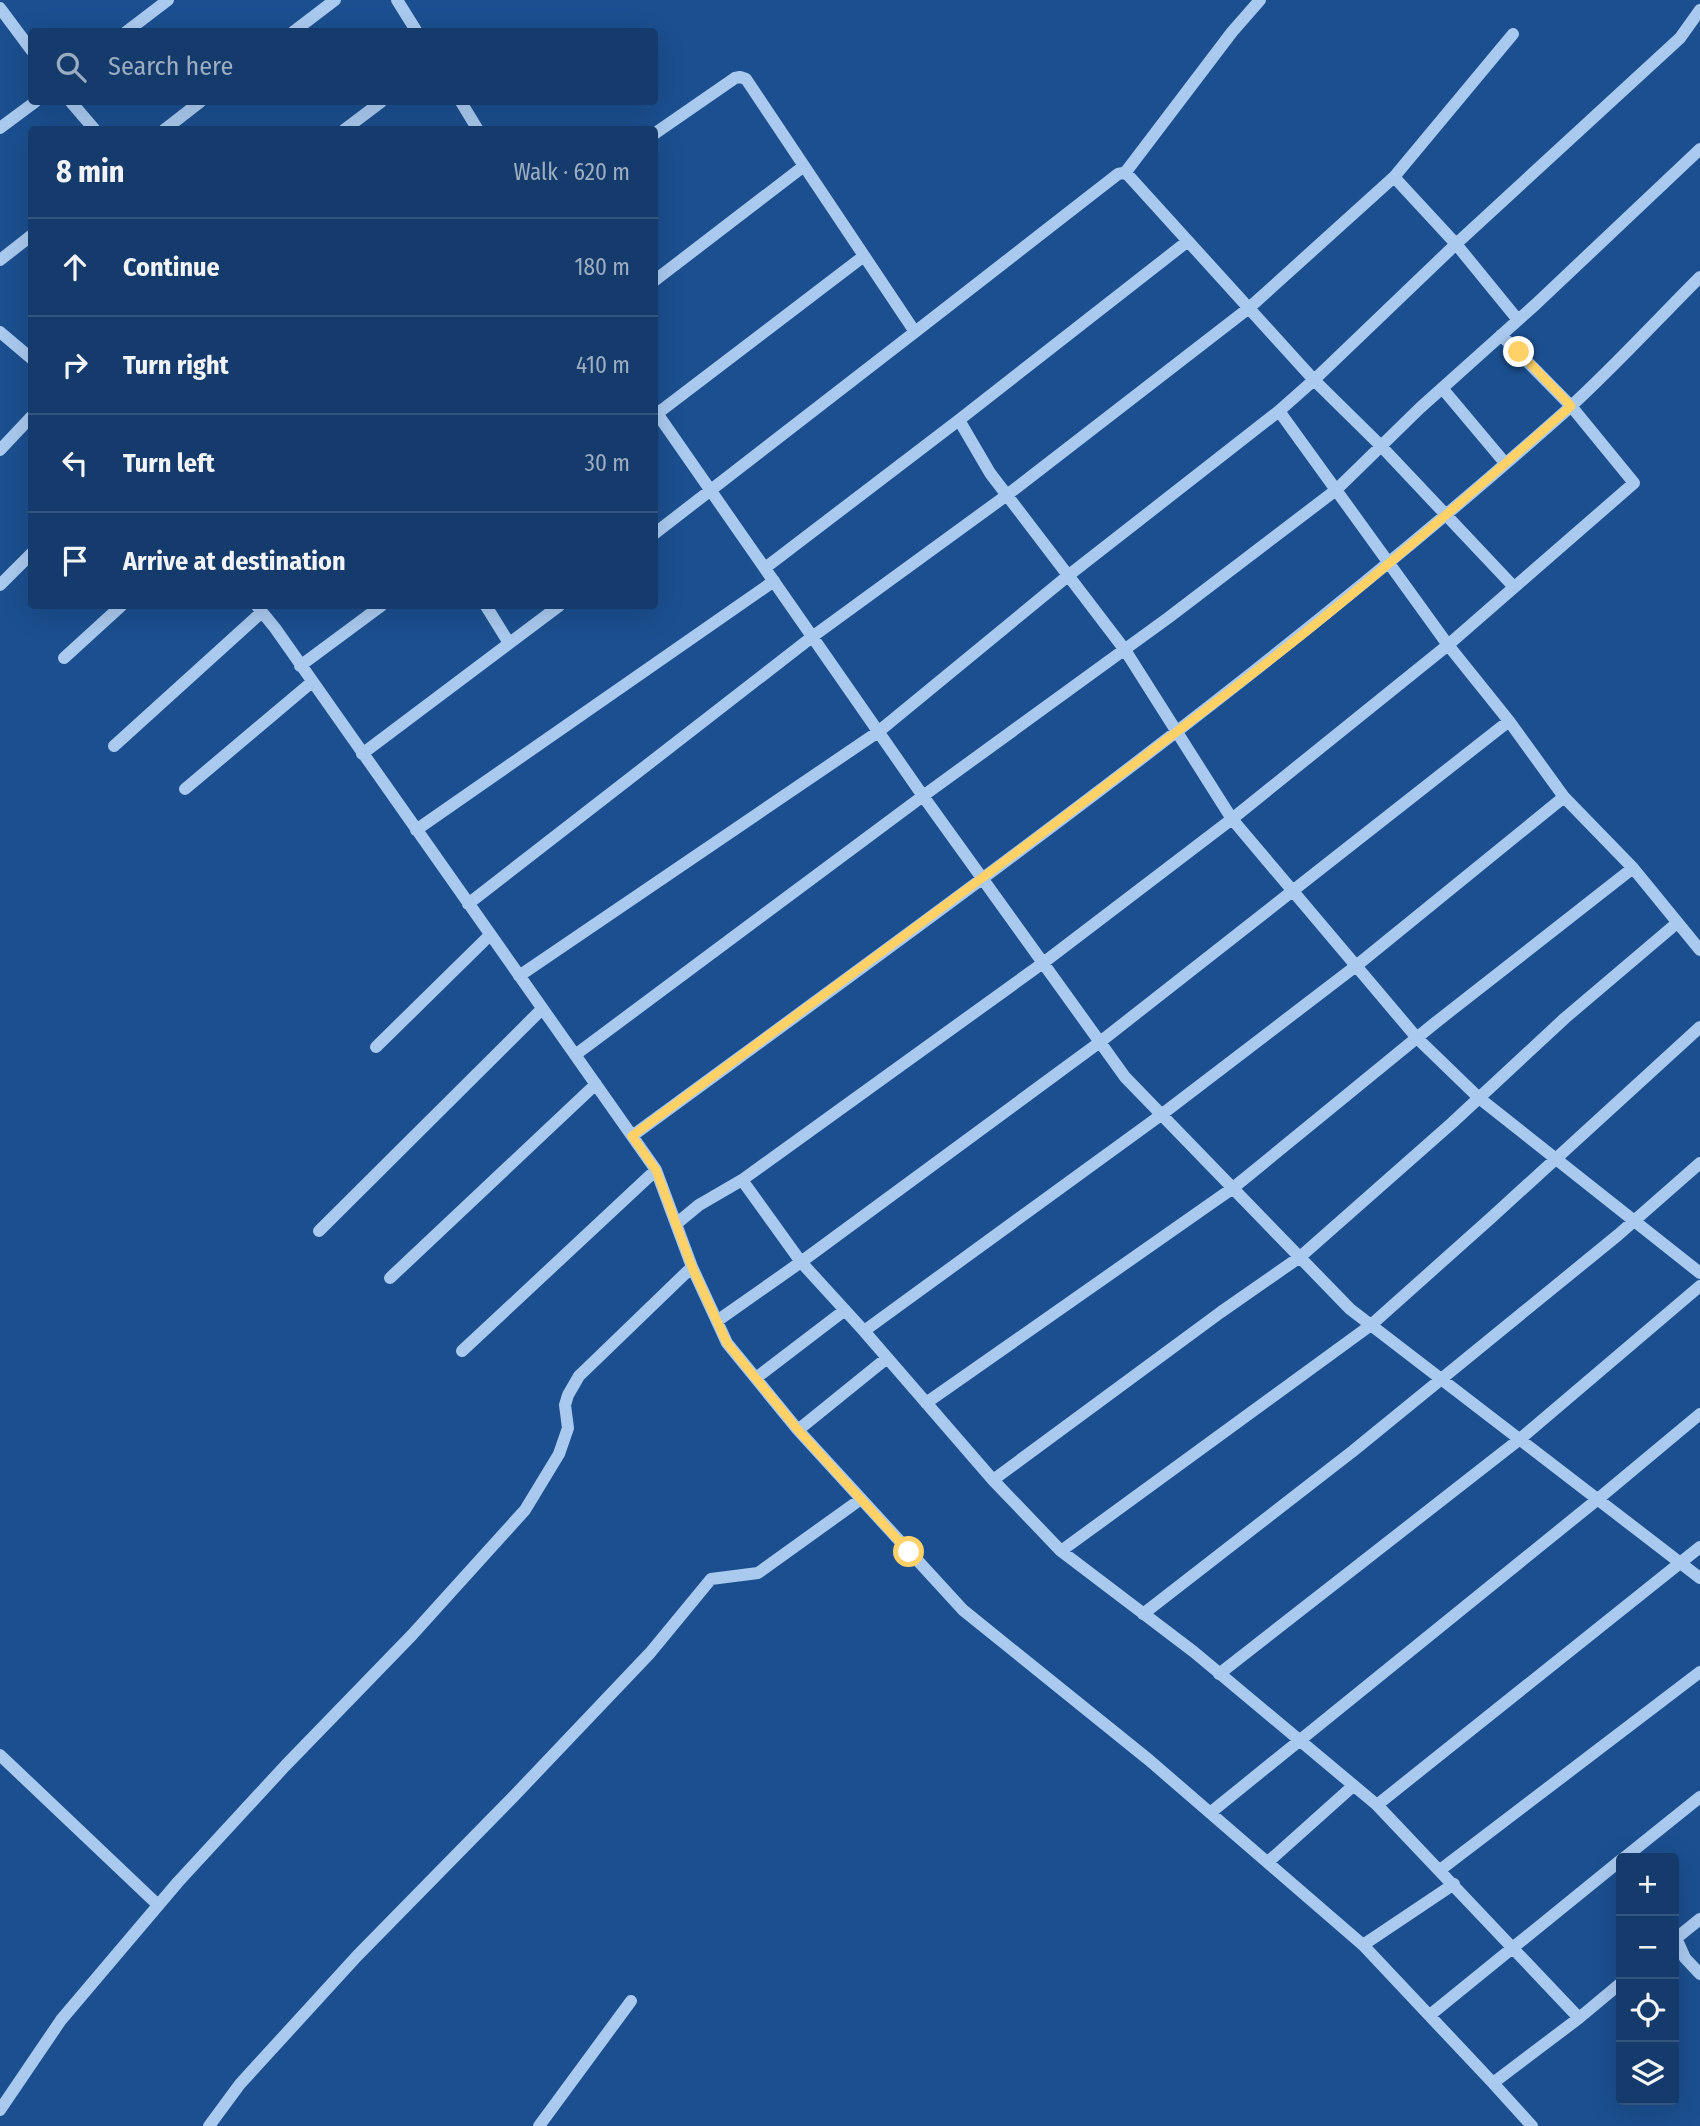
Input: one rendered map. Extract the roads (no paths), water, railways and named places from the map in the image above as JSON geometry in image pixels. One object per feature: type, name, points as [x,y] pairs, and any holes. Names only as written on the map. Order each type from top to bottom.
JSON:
[{"type":"street","points":[[131,28],[168,0]]},
{"type":"street","points":[[298,28],[335,0]]},
{"type":"street","points":[[397,0],[414,28]]},
{"type":"street","points":[[658,531],[1118,174],[1125,173],[1259,0]]},
{"type":"street","points":[[0,8],[28,46]]},
{"type":"street","points":[[519,975],[878,732],[1069,575],[1279,411],[1680,38],[1700,10]]},
{"type":"street","points":[[468,904],[812,636],[1007,495],[1249,308],[1394,177],[1513,34]]},
{"type":"street","points":[[658,131],[735,78],[740,77],[750,83],[915,332]]},
{"type":"street","points":[[0,128],[31,105]]},
{"type":"street","points":[[74,105],[92,126]]},
{"type":"street","points":[[169,126],[196,105]]},
{"type":"street","points":[[349,126],[377,105]]},
{"type":"street","points":[[463,105],[476,126]]},
{"type":"street","points":[[575,1055],[923,796],[1125,650],[1336,490],[1441,388],[1518,320],[1700,149]]},
{"type":"street","points":[[658,278],[804,166]]},
{"type":"street","points":[[1125,173],[1314,380],[1381,446],[1514,587]]},
{"type":"street","points":[[1394,177],[1456,244],[1518,320]]},
{"type":"street","points":[[0,260],[28,237]]},
{"type":"street","points":[[765,568],[1188,241]]},
{"type":"street","points":[[658,411],[864,256]]},
{"type":"street","points":[[632,1136],[983,879],[1276,655],[1389,563],[1571,406],[1700,277]]},
{"type":"street","points":[[0,332],[28,356]]},
{"type":"street","points":[[676,1224],[699,1205],[742,1180],[1043,962],[1232,818],[1448,645],[1634,483],[1571,406],[1501,335]]},
{"type":"street","points":[[1441,388],[1505,463]]},
{"type":"street","points":[[1279,411],[1448,645],[1509,721],[1564,797],[1633,868],[1700,950]]},
{"type":"street","points":[[658,416],[923,796],[1125,1077],[1350,1309],[1700,1578]]},
{"type":"street","points":[[0,450],[28,420]]},
{"type":"street","points":[[959,420],[990,473],[1125,650],[1232,818],[1417,1038],[1479,1098],[1700,1273]]},
{"type":"street","points":[[0,585],[28,557]]},
{"type":"street","points":[[416,830],[774,581]]},
{"type":"street","points":[[64,658],[118,609]]},
{"type":"street","points":[[114,746],[259,609],[656,1170],[692,1267],[727,1343],[798,1430],[963,1610],[1149,1760],[1363,1945],[1532,2126]]},
{"type":"street","points":[[300,666],[377,609]]},
{"type":"street","points":[[488,609],[509,643]]},
{"type":"street","points":[[362,754],[555,609]]},
{"type":"street","points":[[185,789],[312,681]]},
{"type":"street","points":[[717,1321],[1100,1042],[1509,721]]},
{"type":"street","points":[[864,1331],[1161,1115],[1356,966],[1564,797]]},
{"type":"street","points":[[926,1403],[1233,1188],[1417,1038],[1633,868]]},
{"type":"street","points":[[993,1480],[1300,1257],[1565,1018],[1677,923]]},
{"type":"street","points":[[376,1047],[490,935]]},
{"type":"street","points":[[319,1231],[542,1009]]},
{"type":"street","points":[[1061,1551],[1371,1325],[1700,1027]]},
{"type":"street","points":[[390,1278],[596,1084]]},
{"type":"street","points":[[1143,1614],[1353,1451],[1700,1163]]},
{"type":"street","points":[[463,1351],[656,1170]]},
{"type":"street","points":[[742,1180],[801,1262],[993,1480],[1061,1551],[1300,1739],[1377,1805],[1579,2018]]},
{"type":"street","points":[[0,2110],[61,2020],[158,1905],[285,1766],[412,1635],[525,1510],[559,1454],[568,1428],[565,1405],[579,1376],[692,1267]]},
{"type":"street","points":[[1219,1674],[1520,1439],[1700,1286]]},
{"type":"street","points":[[756,1378],[845,1310]]},
{"type":"street","points":[[798,1430],[887,1358]]},
{"type":"street","points":[[1210,1813],[1700,1414]]},
{"type":"street","points":[[209,2126],[240,2084],[357,1956],[650,1653],[711,1578],[758,1573],[861,1499]]},
{"type":"street","points":[[1377,1805],[1700,1547]]},
{"type":"street","points":[[1440,1870],[1700,1672]]},
{"type":"street","points":[[0,1755],[158,1905]]},
{"type":"street","points":[[1268,1862],[1353,1786]]},
{"type":"street","points":[[1630,1853],[1700,1797]]},
{"type":"street","points":[[1430,2015],[1616,1865]]},
{"type":"street","points":[[1363,1945],[1454,1884]]},
{"type":"street","points":[[1679,1936],[1700,1919]]},
{"type":"street","points":[[1679,1947],[1685,1958],[1700,1974]]},
{"type":"street","points":[[1493,2083],[1616,1987]]},
{"type":"street","points":[[539,2126],[631,2000]]}]
